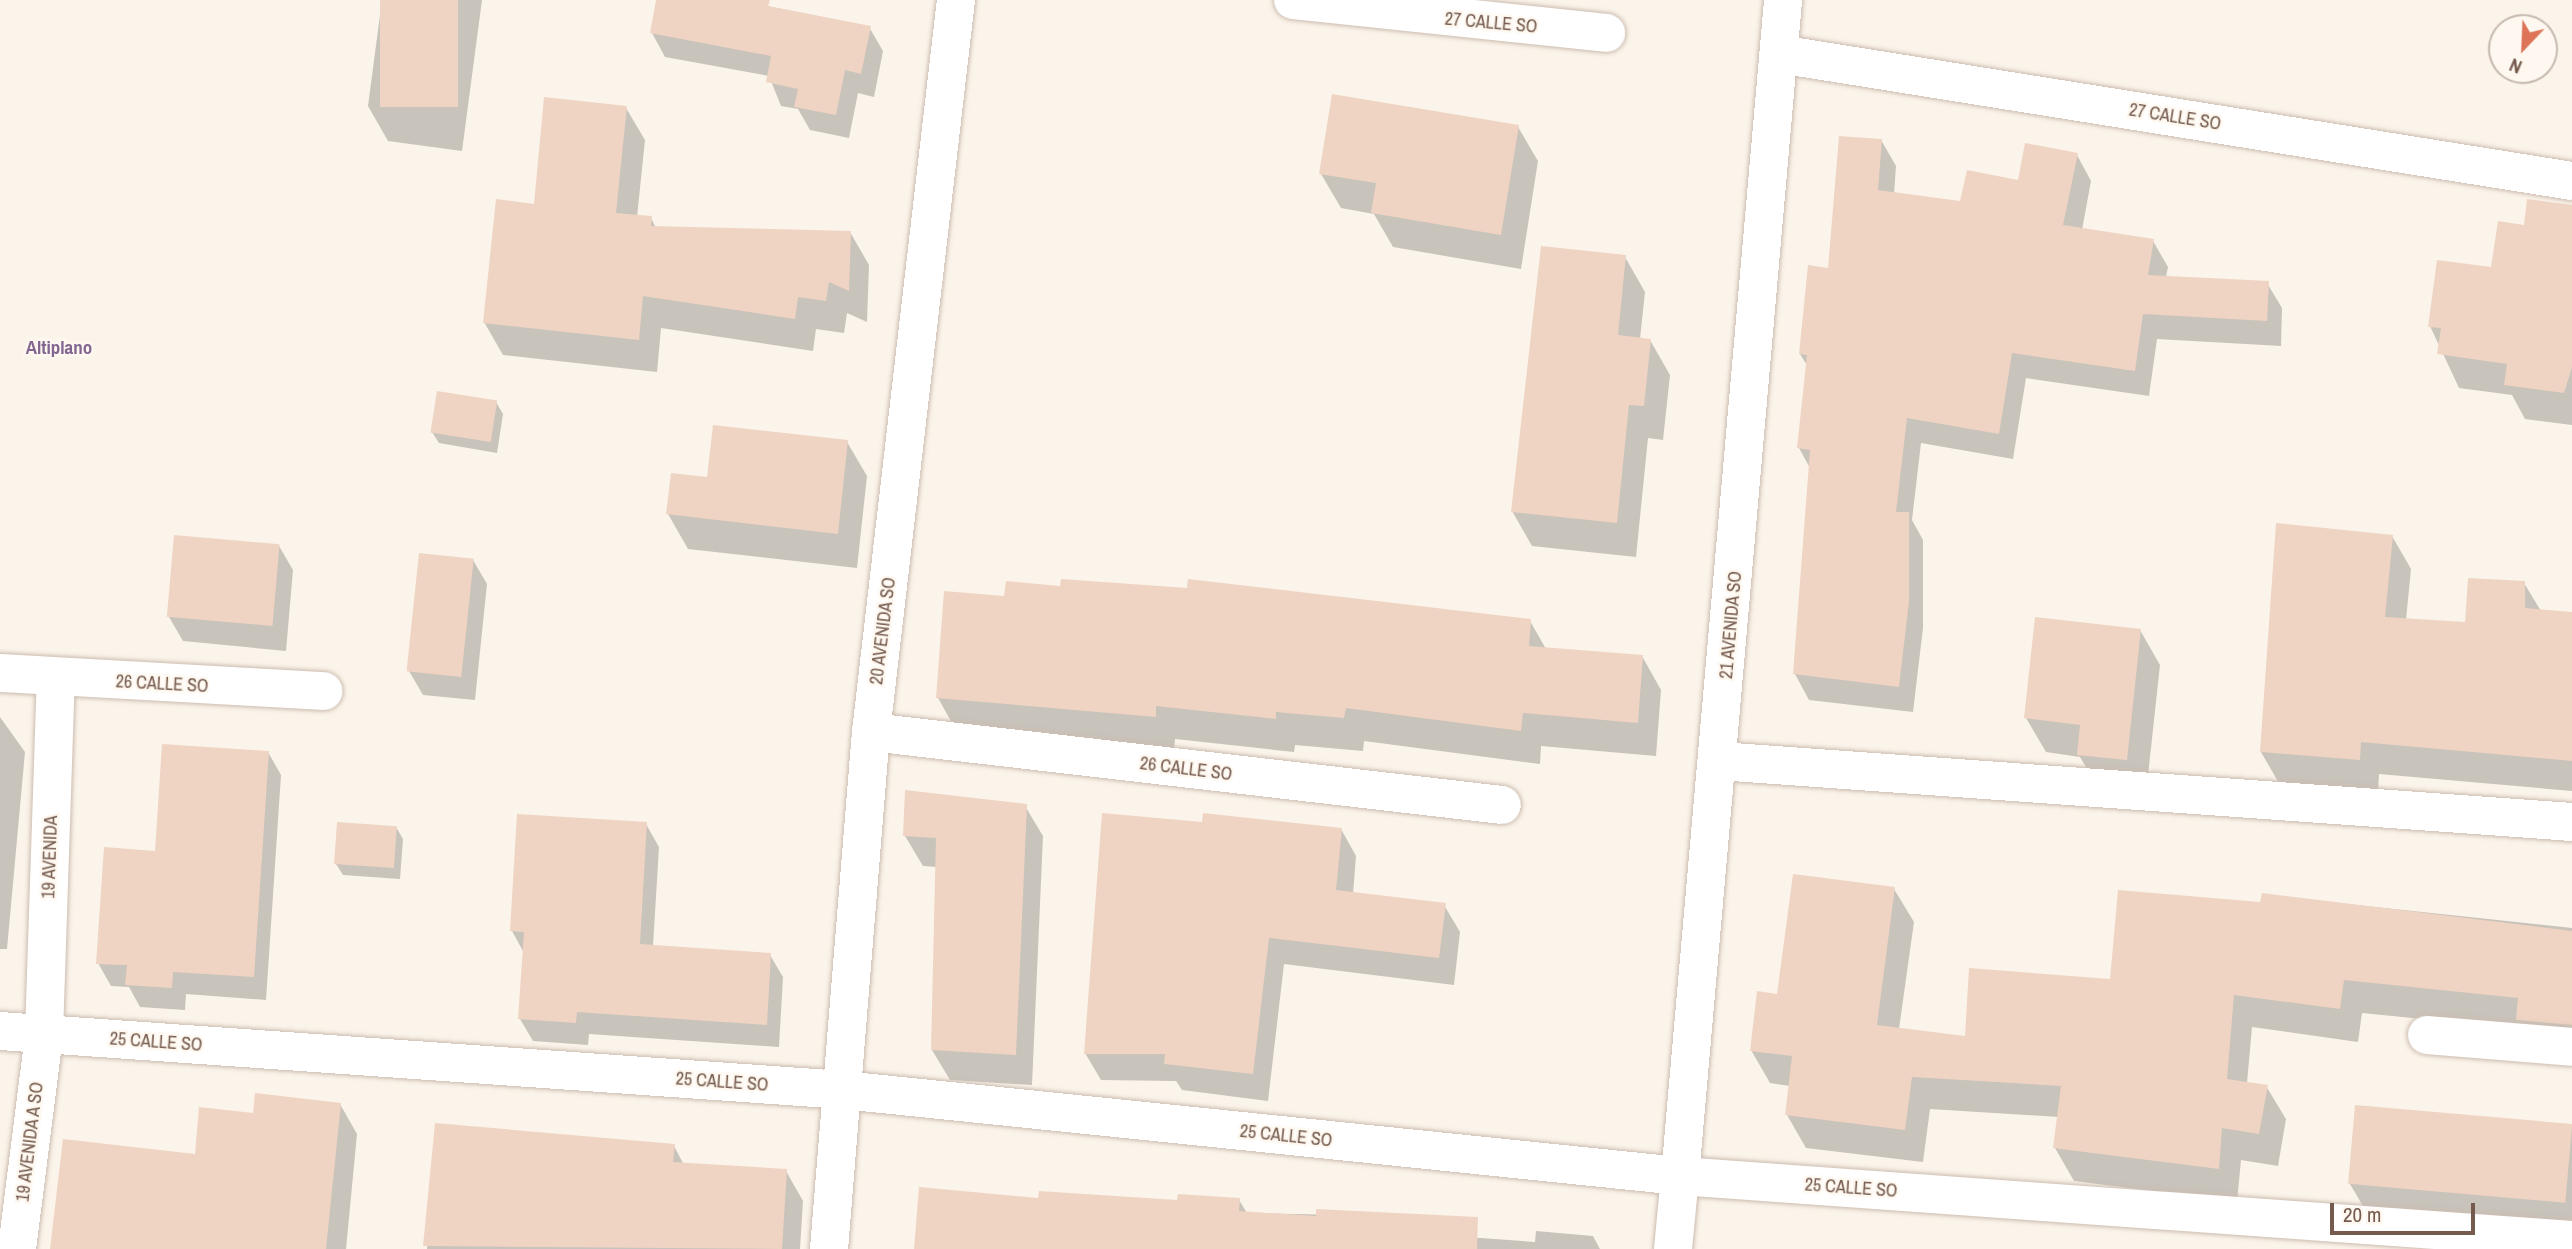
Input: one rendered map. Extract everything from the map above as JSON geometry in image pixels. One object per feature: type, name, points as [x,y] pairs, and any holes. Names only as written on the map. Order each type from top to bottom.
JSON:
[{"type":"street","name":"27 CALLE SO","points":[[1293,0],[1606,33]]},
{"type":"street","name":"21 AVENIDA SO","points":[[1673,1249],[1720,761],[1783,0]]},
{"type":"street","name":"20 AVENIDA SO","points":[[829,1249],[871,732],[955,7]]},
{"type":"street","name":"27 CALLE SO","points":[[1779,54],[2572,181]]},
{"type":"street","name":"26 CALLE SO","points":[[0,673],[56,679],[324,691]]},
{"type":"street","name":"19 AVENIDA","points":[[44,1034],[56,679]]},
{"type":"street","name":"26 CALLE SO","points":[[871,732],[1502,805]]},
{"type":"street","points":[[1720,761],[2572,822]]},
{"type":"street","name":"25 CALLE SO","points":[[0,1031],[843,1090],[1680,1176],[2572,1240]]},
{"type":"street","name":"19 AVENIDA A SO","points":[[17,1249],[44,1034]]},
{"type":"street","points":[[2427,1035],[2572,1047]]},
{"type":"building","points":[[380,0],[458,0],[458,107],[380,107]]},
{"type":"building","points":[[656,0],[770,0],[768,6],[871,26],[861,74],[845,70],[836,115],[794,107],[798,89],[766,82],[771,56],[650,33]]},
{"type":"building","points":[[1332,94],[1519,125],[1501,235],[1371,213],[1376,183],[1319,174]]},
{"type":"building","points":[[544,97],[627,106],[616,213],[652,216],[651,226],[851,231],[849,291],[829,282],[826,301],[798,297],[795,319],[643,296],[639,340],[483,323],[496,199],[534,204]]},
{"type":"building","points":[[1839,136],[1882,139],[1878,190],[1960,201],[1967,170],[2018,180],[2025,143],[2078,153],[2063,225],[2154,239],[2148,275],[2269,281],[2267,321],[2143,314],[2135,371],[2012,353],[1999,434],[1907,418],[1896,512],[1909,512],[1909,601],[1899,687],[1793,674],[1810,450],[1797,448],[1807,355],[1799,354],[1808,265],[1828,268]]},
{"type":"building","points":[[2527,199],[2572,205],[2572,367],[2564,393],[2504,385],[2507,364],[2437,354],[2441,328],[2428,327],[2437,260],[2491,267],[2498,221],[2524,225]]},
{"type":"building","points":[[1541,246],[1626,255],[1618,335],[1651,339],[1644,406],[1629,405],[1617,523],[1511,512]]},
{"type":"building","points":[[437,391],[497,401],[491,442],[430,432]]},
{"type":"building","points":[[713,425],[848,440],[838,534],[666,514],[671,473],[707,477]]},
{"type":"building","points":[[2276,523],[2393,535],[2385,617],[2465,622],[2468,578],[2525,581],[2525,608],[2572,612],[2572,761],[2361,742],[2360,760],[2260,752]]},
{"type":"building","points":[[174,535],[280,544],[272,626],[167,617]]},
{"type":"building","points":[[419,553],[474,559],[461,677],[407,671]]},
{"type":"building","points":[[1061,579],[1187,588],[1188,579],[1531,619],[1529,646],[1643,655],[1638,723],[1523,713],[1521,731],[1346,708],[1344,718],[1276,712],[1276,719],[1156,706],[1156,717],[936,698],[944,591],[1004,596],[1006,581],[1060,586]]},
{"type":"building","points":[[2035,617],[2141,629],[2127,760],[2077,755],[2080,725],[2024,718]]},
{"type":"building","points":[[162,744],[269,751],[254,977],[173,972],[172,988],[125,985],[127,965],[96,964],[104,847],[155,851]]},
{"type":"building","points":[[905,790],[1027,804],[1016,1055],[931,1050],[936,838],[903,836]]},
{"type":"building","points":[[1102,813],[1202,822],[1203,813],[1342,828],[1336,890],[1446,903],[1439,958],[1269,938],[1253,1074],[1164,1064],[1165,1054],[1084,1054]]},
{"type":"building","points":[[517,814],[647,822],[640,944],[771,953],[767,1025],[577,1012],[576,1023],[518,1019],[524,932],[510,931]]},
{"type":"building","points":[[337,822],[397,826],[394,868],[334,864]]},
{"type":"building","points":[[1793,874],[1895,887],[1877,1025],[1965,1036],[1969,968],[2110,979],[2118,890],[2260,902],[2262,893],[2572,931],[2572,1025],[2516,1020],[2518,998],[2344,980],[2340,1009],[2234,995],[2227,1079],[2268,1085],[2259,1134],[2222,1128],[2219,1169],[2053,1148],[2061,1086],[1912,1077],[1905,1130],[1785,1115],[1792,1056],[1750,1051],[1757,991],[1777,994]]},
{"type":"building","points":[[255,1093],[341,1103],[326,1249],[50,1249],[63,1139],[195,1154],[199,1107],[253,1113]]},
{"type":"building","points":[[2355,1105],[2572,1124],[2565,1203],[2348,1184]]},
{"type":"building","points":[[435,1123],[675,1144],[673,1162],[787,1169],[782,1249],[423,1246]]},
{"type":"building","points":[[919,1187],[1038,1198],[1039,1191],[1177,1200],[1178,1194],[1240,1198],[1239,1211],[1316,1216],[1316,1209],[1478,1217],[1477,1249],[914,1249]]},
{"type":"district","name":"Altiplano","points":[[59,348]]}]
